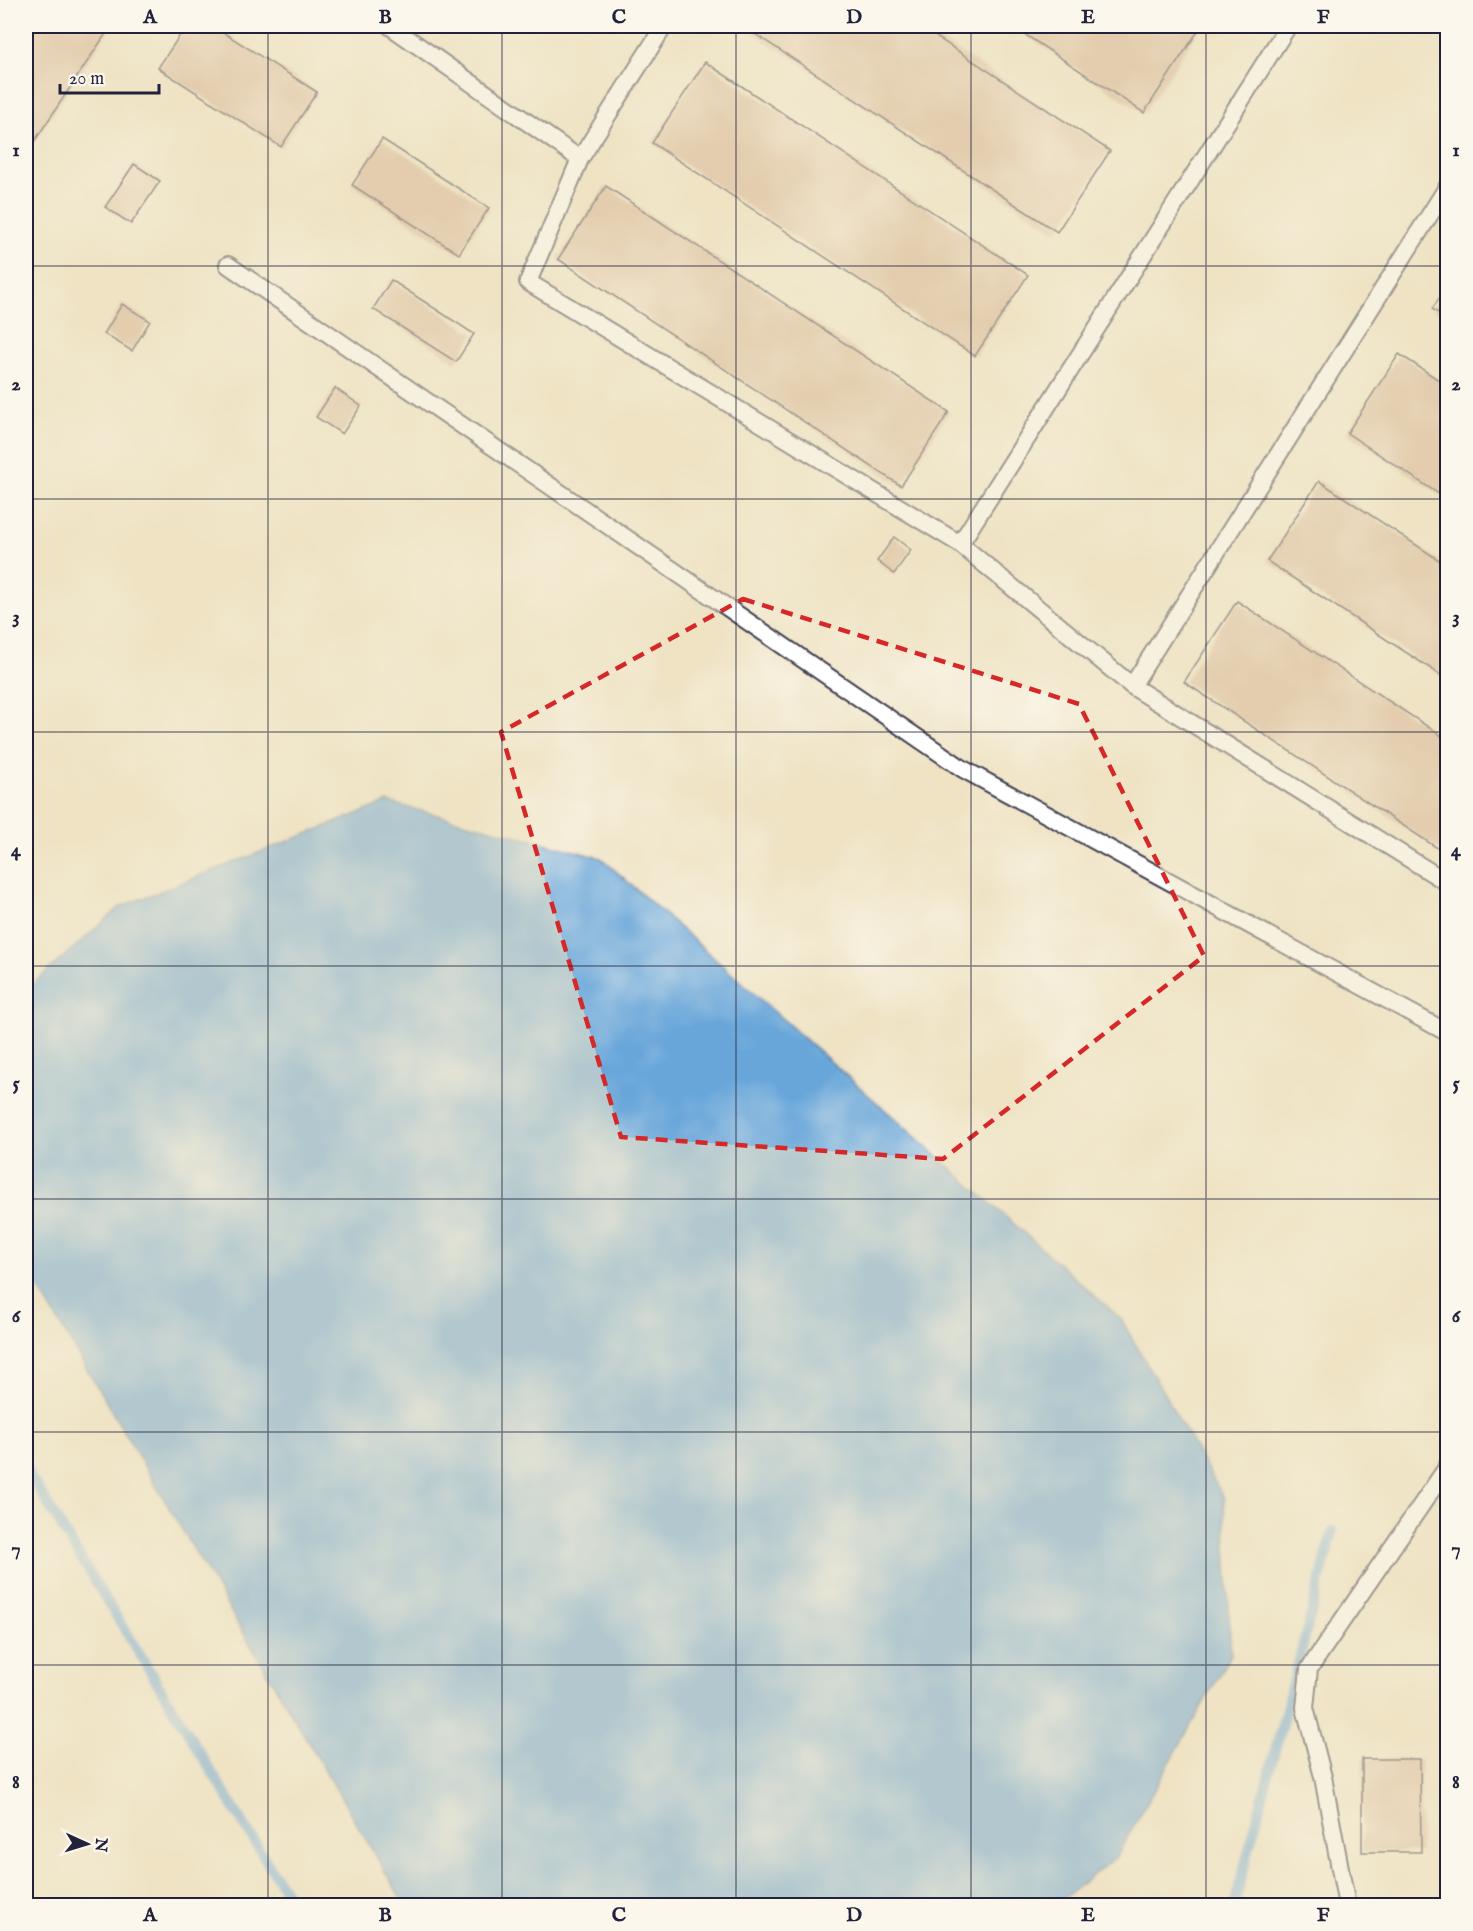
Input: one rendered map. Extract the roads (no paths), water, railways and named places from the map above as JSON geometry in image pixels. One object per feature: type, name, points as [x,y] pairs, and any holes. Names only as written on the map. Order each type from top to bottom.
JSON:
[{"type":"lane","points":[[390,26],[580,159]]},
{"type":"lane","points":[[664,26],[580,159],[528,282],[960,544],[1132,686],[1448,883]]},
{"type":"lane","points":[[960,544],[1288,26]]},
{"type":"lane","points":[[1132,686],[1448,186]]},
{"type":"lane","points":[[228,265],[963,769],[1448,1033]]},
{"type":"lane","points":[[1347,1905],[1323,1777],[1305,1708],[1309,1669],[1448,1466]]},
{"type":"water","points":[[388,802],[601,858],[1121,1319],[1224,1498],[1231,1655],[1116,1857],[1055,1905],[405,1905],[26,1267],[26,990],[120,907]]},
{"type":"waterway","points":[[26,1469],[294,1906]]},
{"type":"waterway","points":[[1234,1906],[1333,1531]]}]
